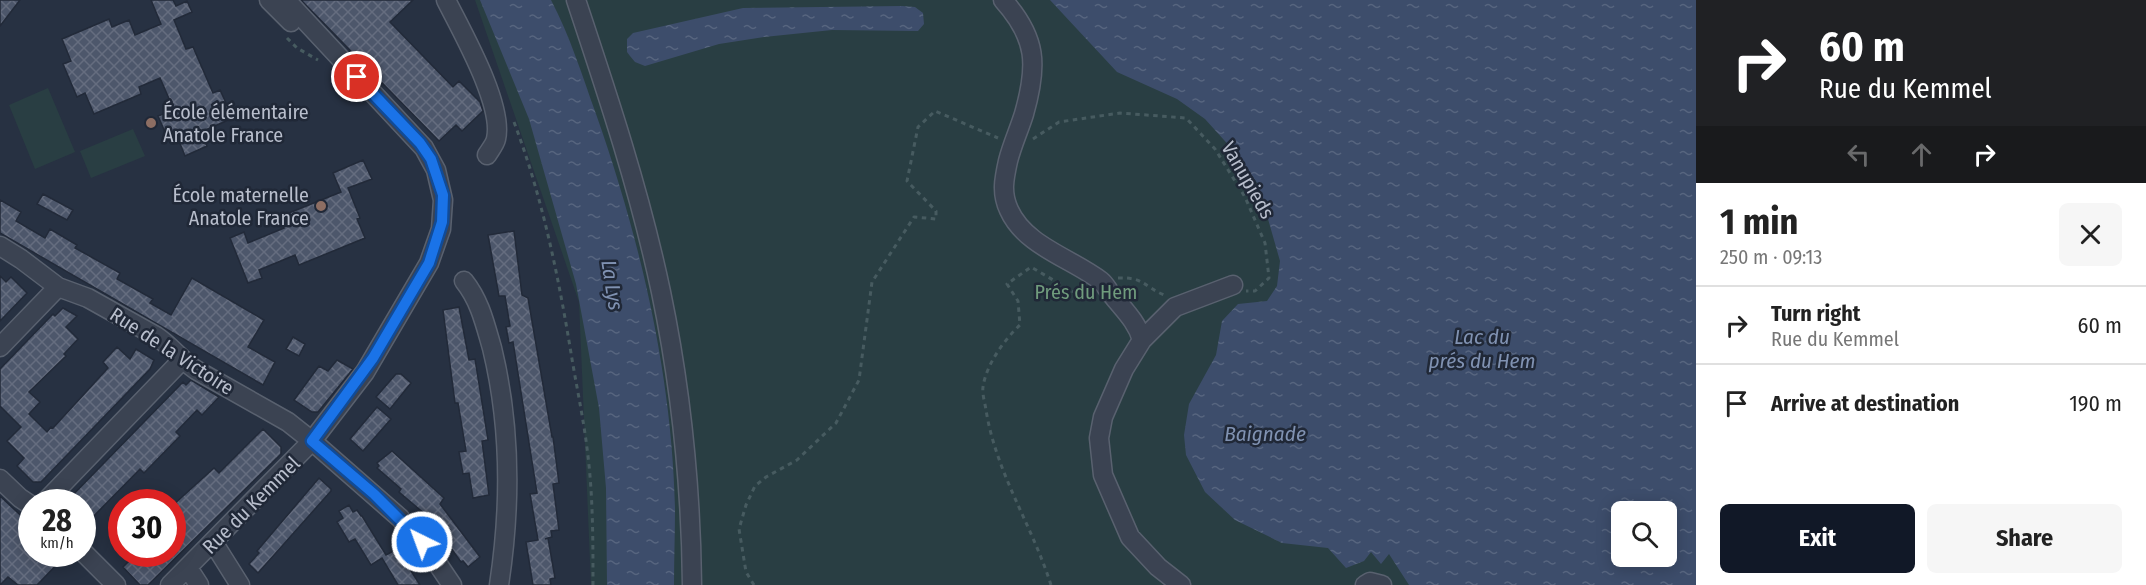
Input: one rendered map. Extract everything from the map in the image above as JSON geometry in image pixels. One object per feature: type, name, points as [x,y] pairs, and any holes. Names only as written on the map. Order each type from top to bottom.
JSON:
[{"type":"street","name":"Rue du Kemmel","points":[[269,0],[309,41],[340,59]]},
{"type":"street","name":"Rue du Kemmel","points":[[170,585],[312,441],[365,372],[429,263],[442,222],[443,195],[431,159],[420,143],[286,0]]},
{"type":"street","points":[[446,0],[480,72],[496,118],[496,140],[487,155]]},
{"type":"street","points":[[576,0],[632,173],[661,292],[672,353],[692,516],[692,585]]},
{"type":"street","points":[[1003,0],[1025,28],[1032,47],[1032,71],[1024,112],[1004,177],[1003,195],[1023,232],[1104,283],[1139,329],[1142,340]]},
{"type":"street","name":"Rue de la Victoire","points":[[0,246],[58,287],[88,298],[156,336],[165,342],[181,361],[288,422],[400,518],[434,557],[452,585]]},
{"type":"street","points":[[464,281],[473,292],[481,310],[496,367],[503,413],[507,512],[499,585]]},
{"type":"street","points":[[0,347],[58,287]]},
{"type":"street","points":[[1181,585],[1158,567],[1130,537],[1103,475],[1099,438],[1103,417],[1124,369],[1142,340],[1175,307],[1239,288]]},
{"type":"street","points":[[58,489],[181,361]]},
{"type":"street","points":[[0,479],[18,496]]},
{"type":"street","points":[[213,542],[240,585]]},
{"type":"street","points":[[96,565],[116,585]]},
{"type":"street","points":[[188,568],[199,585]]},
{"type":"street","points":[[1365,585],[1370,582],[1382,585]]},
{"type":"path","points":[[754,585],[746,572],[739,530],[746,505],[755,486],[796,460],[836,423],[859,381],[872,282],[914,217],[936,219],[936,211],[907,181],[918,127],[935,111],[982,132],[1014,142]]},
{"type":"path","name":"Vanupieds","points":[[1014,142],[1021,144],[1030,140],[1059,122],[1120,113],[1186,118],[1215,149],[1245,197],[1265,243],[1269,278],[1255,291],[1239,288]]},
{"type":"path","points":[[513,119],[538,200],[557,270],[563,303],[587,449],[593,526],[593,585]]},
{"type":"path","points":[[1051,585],[1042,557],[1017,505],[996,453],[990,433],[983,387],[993,360],[1004,340],[1020,325],[1018,301],[1007,284],[1031,267],[1077,294],[1114,278],[1128,277],[1143,281],[1166,296]]},
{"type":"green space","name":"Prés du Hem","points":[[475,0],[1696,0],[1696,585],[591,585],[579,302]]},
{"type":"green space","points":[[48,88],[75,152],[35,169],[9,105]]},
{"type":"green space","points":[[133,129],[145,156],[91,178],[80,151]]},
{"type":"water","name":"La Lys","points":[[480,0],[551,0],[575,56],[612,161],[640,258],[668,407],[675,508],[674,585],[607,585],[606,488],[599,408],[576,284],[529,119]]},
{"type":"water","name":"Lac du prés du Hem","points":[[1050,0],[1696,0],[1696,585],[1409,585],[1389,554],[1381,564],[1371,552],[1364,561],[1346,568],[1328,548],[1282,543],[1235,520],[1205,492],[1186,455],[1184,435],[1189,404],[1216,355],[1222,321],[1238,304],[1267,301],[1277,286],[1280,261],[1258,184],[1233,150],[1205,119],[1177,99],[1117,72]]},
{"type":"water","points":[[915,7],[923,13],[924,24],[918,31],[832,30],[764,37],[719,44],[645,66],[635,62],[627,52],[627,39],[633,33],[743,8]]},
{"type":"building","points":[[0,0],[20,0],[0,26]]},
{"type":"building","points":[[151,0],[173,0],[176,6],[187,1],[192,12],[174,20],[186,49],[193,47],[213,93],[220,90],[233,118],[201,132],[207,146],[185,156],[179,141],[172,144],[169,141],[158,116],[174,110],[160,78],[139,87],[141,94],[94,114],[85,93],[77,97],[63,64],[71,61],[62,39],[109,19],[112,27],[129,20],[135,35],[161,24]]},
{"type":"building","points":[[301,0],[413,0],[390,22],[453,87],[459,81],[480,102],[483,111],[462,131],[456,125],[439,141]]},
{"type":"building","points":[[363,160],[372,179],[348,188],[365,238],[299,265],[295,255],[259,270],[262,278],[248,283],[230,238],[244,232],[248,243],[284,228],[279,217],[341,192],[333,173]]},
{"type":"building","points":[[43,194],[73,210],[67,220],[37,204]]},
{"type":"building","points":[[0,200],[21,212],[16,221],[45,238],[50,229],[77,245],[75,248],[120,273],[117,279],[153,299],[150,303],[171,315],[192,278],[264,320],[248,347],[275,362],[263,385],[0,233]]},
{"type":"building","points":[[514,231],[522,295],[528,298],[559,483],[553,484],[559,530],[551,531],[552,537],[548,538],[555,578],[550,579],[551,585],[533,585],[526,542],[538,540],[530,494],[537,493],[513,342],[509,343],[506,327],[510,326],[505,296],[499,296],[488,235]]},
{"type":"building","points":[[0,276],[6,282],[11,277],[27,293],[0,321]]},
{"type":"building","points":[[459,307],[469,360],[475,359],[488,440],[482,441],[489,495],[473,498],[469,473],[463,474],[459,452],[466,451],[458,403],[455,403],[443,310]]},
{"type":"building","points":[[63,308],[77,316],[66,327],[78,339],[64,354],[66,356],[29,392],[40,402],[29,414],[47,432],[108,368],[103,362],[117,347],[130,359],[136,349],[154,360],[150,369],[41,482],[33,482],[17,466],[24,458],[7,441],[21,427],[0,406],[0,369],[53,314],[55,316]]},
{"type":"building","points":[[293,337],[305,344],[299,356],[286,349]]},
{"type":"building","points":[[337,360],[353,369],[318,412],[312,412],[294,400],[319,366],[328,371]]},
{"type":"building","points":[[396,374],[401,374],[411,383],[390,409],[376,397]]},
{"type":"building","points":[[191,380],[219,397],[202,415],[197,410],[176,432],[180,436],[144,473],[140,469],[120,489],[108,489],[108,502],[96,514],[96,489],[79,489],[183,382],[186,385]]},
{"type":"building","points":[[377,407],[391,419],[363,451],[350,439]]},
{"type":"building","points":[[263,429],[281,447],[281,454],[186,548],[186,493],[214,468],[219,473]]},
{"type":"building","points":[[392,451],[444,498],[440,504],[480,557],[468,567],[463,561],[461,562],[437,529],[440,527],[399,492],[401,489],[377,468],[379,466],[377,463]]},
{"type":"building","points":[[319,478],[331,491],[258,573],[249,564],[259,553],[257,551]]},
{"type":"building","points":[[0,496],[18,513],[18,567],[54,567],[37,585],[18,585],[8,577],[0,585]]},
{"type":"building","points":[[349,505],[353,512],[357,510],[362,516],[386,555],[397,549],[420,585],[398,585],[382,558],[371,565],[355,539],[349,542],[337,522],[343,518],[339,511]]},
{"type":"building","points":[[123,567],[166,567],[148,585],[140,585]]},
{"type":"place","name":"École élémentaire Anatole France","points":[[151,123]]},
{"type":"place","name":"École maternelle Anatole France","points":[[321,206]]},
{"type":"route","points":[[357,77],[424,148],[438,177],[444,207],[438,241],[429,263],[365,372],[312,441],[374,494],[422,542]]},
{"type":"water label","name":"Baignade","points":[[1265,434]]}]
